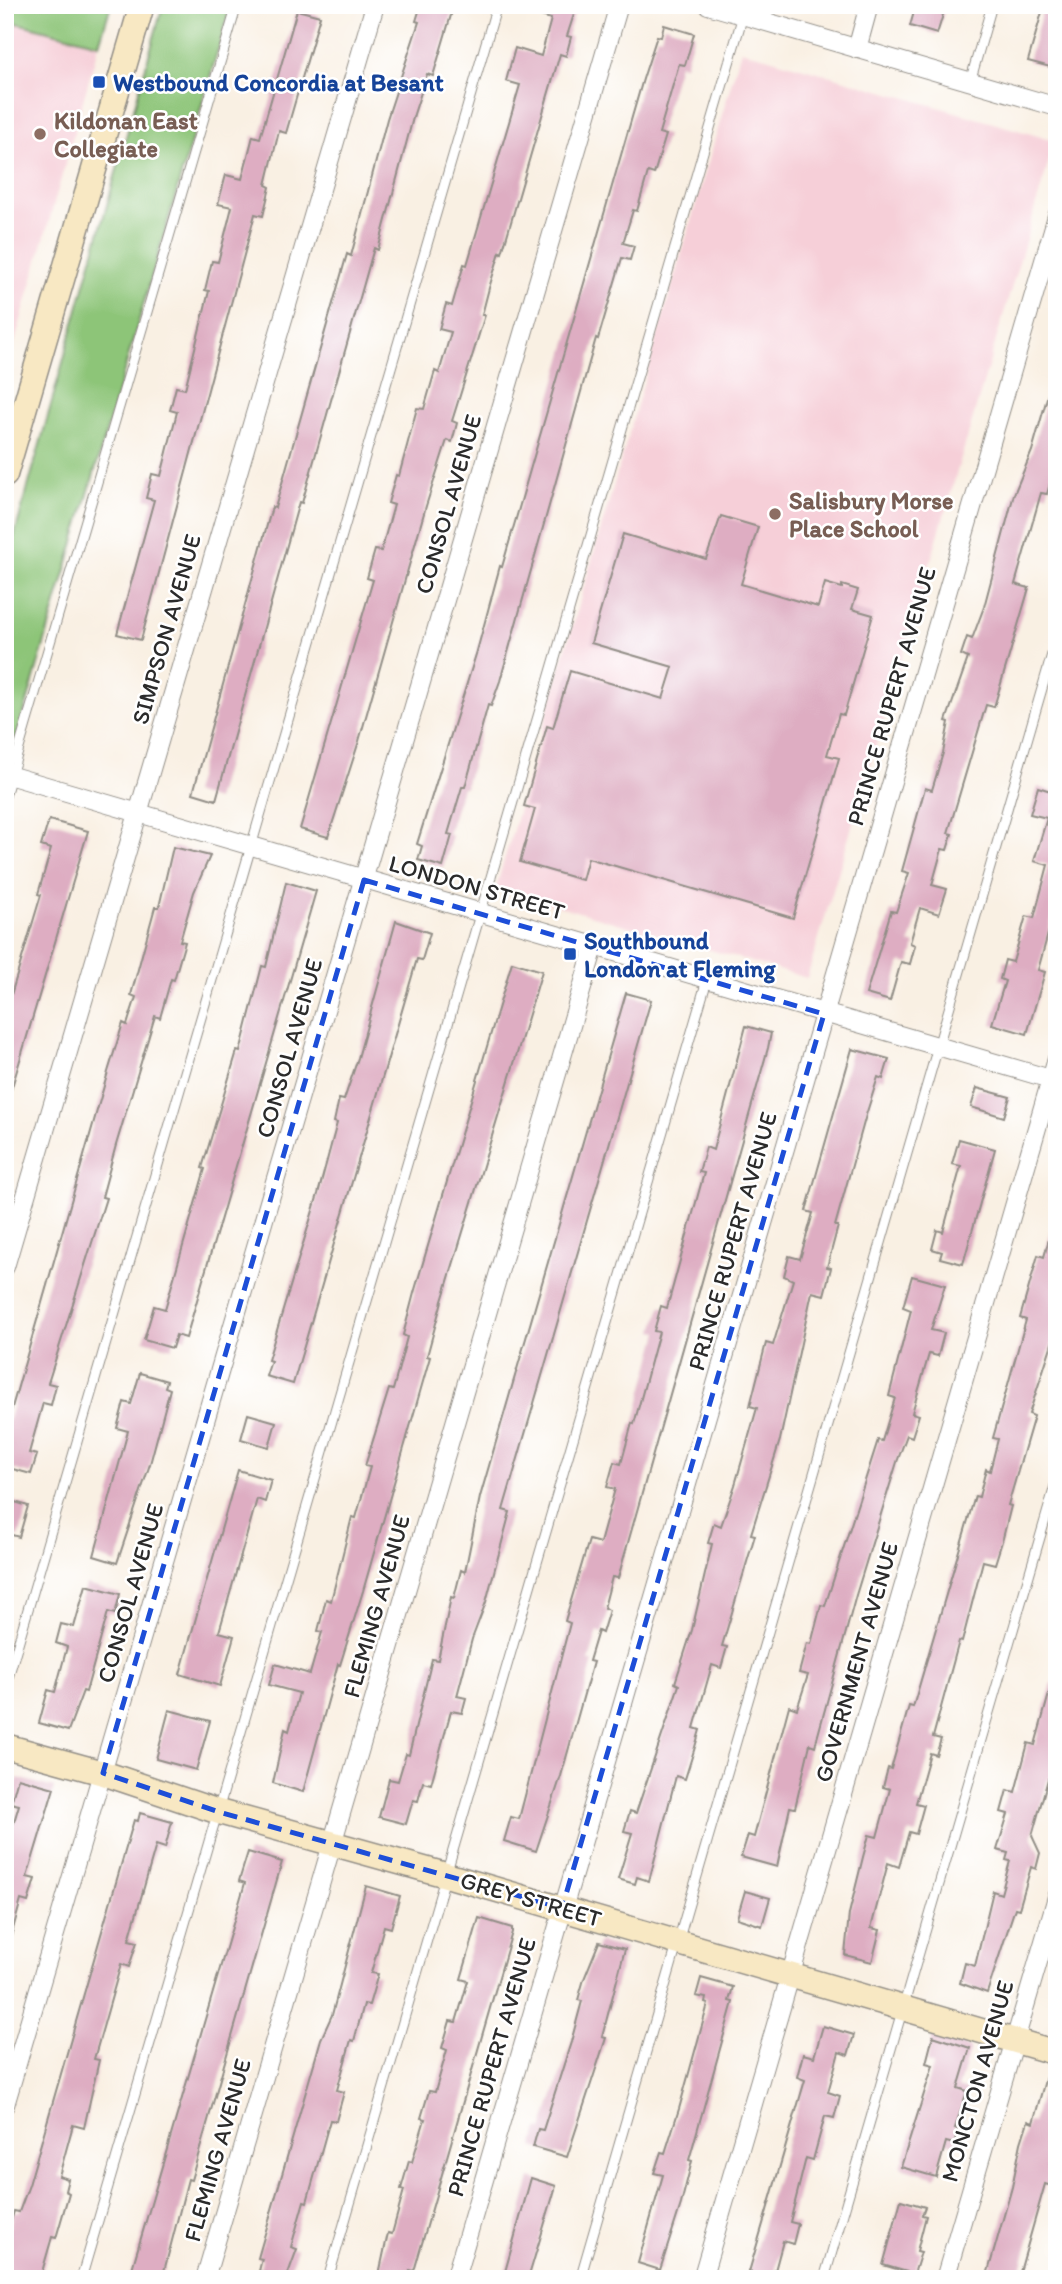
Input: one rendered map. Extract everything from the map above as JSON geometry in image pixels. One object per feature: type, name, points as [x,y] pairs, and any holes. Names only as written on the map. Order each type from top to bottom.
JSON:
[{"type":"street","points":[[5,475],[142,5]]},
{"type":"street","name":"SIMPSON AVENUE","points":[[5,1267],[375,5]]},
{"type":"street","name":"CONSOL AVENUE","points":[[5,2105],[619,5]]},
{"type":"street","points":[[708,5],[745,10],[857,49],[1057,107]]},
{"type":"street","points":[[857,49],[869,5]]},
{"type":"street","name":"PRINCE RUPERT AVENUE","points":[[455,2279],[1057,216]]},
{"type":"street","name":"LONDON STREET","points":[[8,774],[1054,1080]]},
{"type":"street","name":"FLEMING AVENUE","points":[[205,2279],[594,947]]},
{"type":"street","name":"GOVERNMENT AVENUE","points":[[702,2279],[1054,1080],[1057,1059]]},
{"type":"street","name":"GREY STREET","points":[[5,1746],[103,1773],[219,1812],[562,1908],[1057,2053]]},
{"type":"street","name":"MONCTON AVENUE","points":[[944,2279],[1057,1897]]},
{"type":"lane","points":[[5,796],[8,774],[237,5]]},
{"type":"lane","points":[[5,1688],[497,5]]},
{"type":"lane","points":[[970,82],[992,5]]},
{"type":"lane","points":[[81,2279],[745,10]]},
{"type":"lane","points":[[580,2279],[1057,637]]},
{"type":"lane","points":[[328,2279],[707,980]]},
{"type":"lane","points":[[824,2279],[1057,1479]]},
{"type":"highlighted area","points":[[364,880],[824,1014],[562,1908],[219,1812],[103,1773]]},
{"type":"shaded area","name":"Kildonan East Collegiate","points":[[5,20],[99,44],[5,377]]},
{"type":"shaded area","name":"Salisbury Morse Place School","points":[[741,50],[1055,141],[807,978],[496,888]]},
{"type":"green space","points":[[5,5],[111,5],[99,44],[5,20]]},
{"type":"green space","points":[[163,5],[231,5],[15,744],[5,741],[5,569]]},
{"type":"building","points":[[421,5],[454,5],[433,76],[427,74],[414,114],[378,250],[374,248],[302,503],[299,502],[216,800],[193,793],[272,507],[275,508],[347,254],[351,256],[387,119],[419,22],[416,21]]},
{"type":"building","points":[[520,5],[577,5],[567,36],[571,37],[566,56],[560,54],[502,253],[500,252],[489,288],[482,315],[485,315],[452,421],[457,423],[452,442],[447,440],[426,506],[359,741],[328,837],[300,829],[373,580],[367,578],[375,550],[381,551],[394,505],[388,503],[396,475],[399,476],[417,408],[424,409],[435,371],[439,373],[451,332],[439,329],[446,304],[452,306],[464,264],[467,265],[520,85],[506,81],[515,48],[541,56],[551,19],[519,9]]},
{"type":"building","points":[[916,5],[946,5],[937,34],[910,26]]},
{"type":"building","points":[[1044,5],[1057,5],[1054,68],[1028,61]]},
{"type":"building","points":[[297,10],[320,16],[286,133],[279,131],[266,185],[270,187],[263,216],[255,214],[141,640],[117,634],[154,500],[146,498],[152,474],[161,476],[177,412],[170,410],[176,387],[185,389],[209,291],[205,290],[212,261],[218,262],[232,207],[218,204],[226,175],[242,179],[253,136],[260,138]]},
{"type":"building","points":[[664,25],[694,34],[685,65],[679,64],[659,133],[666,135],[654,174],[648,172],[637,211],[633,210],[623,243],[634,246],[630,260],[622,258],[598,339],[596,338],[500,681],[491,706],[488,705],[465,787],[462,787],[448,834],[452,835],[443,867],[418,860],[422,846],[417,844],[477,651],[500,566],[502,567],[643,79],[657,36],[661,37]]},
{"type":"building","points":[[1052,380],[1057,381],[1057,478],[1052,476],[1047,494],[1041,493],[1015,584],[1029,588],[994,707],[986,705],[948,833],[952,834],[947,850],[942,849],[932,885],[947,889],[939,914],[920,908],[910,943],[915,945],[910,964],[901,962],[890,1001],[866,994],[891,911],[896,912],[909,873],[902,871],[925,788],[932,790],[943,753],[949,722],[946,721],[968,658],[961,655],[967,637],[972,639],[984,607],[1014,494],[1032,451]]},
{"type":"building","points":[[721,516],[758,527],[741,584],[818,607],[825,583],[842,588],[842,585],[858,590],[852,609],[873,615],[844,715],[839,714],[827,755],[839,758],[793,918],[588,858],[582,880],[520,862],[535,809],[524,806],[547,726],[553,728],[570,671],[663,699],[673,667],[591,643],[623,534],[706,559]]},
{"type":"building","points":[[1038,787],[1057,793],[1057,901],[1038,970],[1045,972],[1027,1034],[992,1024],[1005,981],[1000,979],[1005,960],[1013,962],[1026,916],[1034,918],[1048,865],[1034,861],[1047,818],[1030,814]]},
{"type":"building","points":[[49,820],[88,831],[9,1097],[5,1097],[5,1015],[41,895],[38,894],[51,849],[41,846]]},
{"type":"building","points":[[173,847],[210,856],[194,892],[180,941],[185,942],[174,980],[171,979],[160,1018],[155,1016],[116,1145],[102,1197],[106,1198],[48,1383],[56,1385],[51,1405],[43,1403],[29,1453],[37,1455],[31,1474],[5,1467],[5,1432],[108,1072],[123,1023],[127,1025],[136,997],[131,995],[155,907],[159,907]]},
{"type":"building","points":[[286,882],[316,891],[186,1338],[176,1335],[172,1348],[144,1340],[154,1306],[165,1309],[205,1169],[202,1168],[237,1051],[240,1052],[262,966],[266,967]]},
{"type":"building","points":[[396,921],[430,933],[422,960],[417,959],[293,1384],[266,1376],[271,1361],[268,1360],[318,1194],[337,1123],[334,1122],[339,1099],[344,1100],[358,1058]]},
{"type":"building","points":[[512,962],[542,971],[442,1301],[427,1356],[430,1357],[363,1591],[340,1665],[338,1664],[303,1792],[273,1783],[285,1729],[289,1731],[299,1693],[269,1685],[275,1664],[310,1674],[322,1632],[318,1631],[326,1599],[331,1601],[352,1517],[356,1518],[370,1467],[365,1466],[389,1389],[393,1390],[407,1337],[403,1335],[414,1293]]},
{"type":"building","points":[[626,993],[651,1000],[503,1510],[510,1512],[457,1696],[466,1698],[462,1713],[451,1711],[431,1784],[423,1782],[418,1801],[413,1800],[406,1824],[379,1817],[389,1779],[398,1781],[406,1754],[409,1755],[432,1659],[438,1660],[451,1597],[454,1598],[461,1570],[465,1572],[480,1497]]},
{"type":"building","points":[[746,1026],[771,1033],[768,1048],[618,1578],[612,1577],[604,1608],[609,1610],[602,1633],[598,1631],[589,1661],[593,1662],[561,1776],[536,1851],[504,1841],[511,1817],[519,1819],[570,1623],[565,1621],[589,1540],[600,1543],[615,1489],[607,1487],[614,1462],[621,1464],[632,1423],[634,1424],[659,1332],[654,1331],[661,1306],[667,1308],[704,1173],[699,1172],[706,1147],[713,1150]]},
{"type":"building","points":[[852,1049],[889,1059],[883,1079],[878,1077],[835,1226],[838,1226],[827,1267],[831,1268],[824,1295],[812,1292],[780,1440],[751,1534],[755,1535],[722,1646],[727,1647],[721,1668],[712,1665],[694,1728],[700,1730],[685,1779],[676,1776],[649,1881],[637,1877],[635,1884],[618,1879],[632,1833],[624,1831],[630,1811],[636,1813],[679,1685],[675,1683],[692,1630],[712,1544],[708,1543],[714,1523],[721,1526],[735,1485],[757,1408],[750,1406],[766,1343],[773,1345],[793,1280],[784,1276],[789,1256],[800,1259],[813,1213],[806,1211]]},
{"type":"building","points":[[977,1088],[1010,1097],[1004,1117],[971,1107]]},
{"type":"building","points":[[959,1139],[995,1149],[963,1264],[940,1258],[942,1252],[932,1249],[937,1230],[943,1232],[961,1166],[952,1164]]},
{"type":"building","points":[[1052,1228],[1057,1229],[1057,1328],[1029,1414],[1034,1416],[1008,1505],[1011,1506],[1003,1538],[995,1564],[983,1561],[962,1642],[959,1641],[933,1737],[941,1739],[936,1755],[930,1753],[916,1803],[924,1805],[916,1834],[909,1832],[899,1867],[888,1863],[871,1928],[880,1930],[872,1962],[845,1955],[849,1914],[863,1857],[869,1835],[877,1837],[890,1789],[883,1787],[888,1768],[891,1769],[909,1706],[913,1707],[975,1496],[979,1497],[986,1469],[990,1471],[998,1439],[993,1438],[1026,1320],[1020,1318],[1038,1255],[1044,1257]]},
{"type":"building","points":[[912,1276],[945,1285],[931,1330],[944,1333],[938,1356],[929,1354],[912,1413],[919,1415],[912,1437],[907,1435],[897,1462],[856,1595],[815,1746],[810,1744],[795,1808],[790,1807],[777,1867],[741,1857],[748,1835],[754,1837],[789,1706],[797,1709],[808,1675],[799,1673],[807,1643],[811,1644],[821,1605],[825,1606],[878,1440],[882,1441],[895,1398],[889,1396],[911,1310],[903,1307]]},
{"type":"building","points":[[140,1373],[167,1381],[165,1387],[170,1389],[150,1464],[117,1563],[94,1556],[128,1431],[117,1428],[124,1402],[131,1404]]},
{"type":"building","points":[[248,1414],[276,1422],[269,1447],[241,1439]]},
{"type":"building","points":[[238,1470],[271,1480],[265,1502],[257,1499],[219,1632],[234,1636],[220,1686],[180,1674]]},
{"type":"building","points":[[5,1499],[28,1506],[19,1537],[5,1533]]},
{"type":"building","points":[[86,1585],[120,1594],[115,1614],[108,1612],[86,1692],[83,1691],[68,1731],[39,1723],[48,1690],[55,1692],[67,1647],[56,1643],[61,1624],[74,1627]]},
{"type":"building","points":[[1052,1683],[1057,1684],[1057,1769],[1054,1781],[1048,1779],[1032,1836],[1040,1853],[1036,1869],[1031,1867],[1019,1909],[1015,1908],[987,1993],[960,1983],[965,1963],[975,1966],[993,1891],[1001,1894],[1010,1861],[1006,1860],[1008,1853],[997,1850],[1008,1814],[1001,1812],[1007,1790],[1015,1792],[1028,1743],[1035,1745]]},
{"type":"building","points":[[169,1710],[210,1721],[196,1770],[156,1759]]},
{"type":"building","points":[[18,1778],[54,1788],[27,1877],[35,1879],[28,1902],[21,1900],[10,1940],[5,1940],[5,1852],[19,1805],[11,1803]]},
{"type":"building","points":[[140,1813],[172,1822],[165,1848],[156,1845],[129,1940],[137,1942],[129,1967],[121,1964],[94,2059],[99,2060],[84,2128],[73,2125],[59,2176],[68,2179],[65,2191],[69,2193],[56,2238],[52,2237],[40,2279],[12,2279],[5,2277],[5,2242],[14,2211],[19,2212],[29,2185],[134,1820],[138,1821]]},
{"type":"building","points":[[248,1852],[282,1862],[191,2180],[188,2179],[162,2279],[129,2279],[245,1883],[239,1881]]},
{"type":"building","points":[[366,1886],[400,1896],[391,1928],[384,1926],[371,1973],[378,1974],[369,2005],[364,2004],[354,2041],[351,2040],[337,2090],[344,2092],[336,2121],[330,2120],[307,2202],[304,2201],[291,2247],[297,2249],[286,2279],[259,2271],[262,2259],[258,2258],[321,2039],[332,2015]]},
{"type":"building","points":[[745,1891],[770,1898],[762,1926],[737,1918]]},
{"type":"building","points":[[479,1918],[512,1928],[512,1932],[414,2271],[410,2270],[408,2279],[378,2279],[388,2233],[392,2234],[404,2190],[401,2189],[409,2161],[412,2162],[425,2119],[421,2118],[429,2091],[435,2092],[447,2050],[442,2048],[450,2021],[456,2022],[468,1981],[461,1979]]},
{"type":"building","points":[[599,1942],[625,1949],[602,2037],[606,2038],[567,2157],[533,2147],[538,2129],[543,2130],[571,2042],[582,2001],[578,2000],[584,1979]]},
{"type":"building","points":[[701,1978],[733,1987],[729,2001],[733,2002],[689,2160],[692,2161],[681,2204],[660,2270],[638,2263],[663,2175],[654,2173],[661,2152],[665,2153],[708,2004],[705,2003],[706,1998],[696,1996]]},
{"type":"building","points":[[823,2026],[854,2035],[848,2055],[839,2052],[828,2092],[840,2096],[834,2118],[825,2116],[813,2160],[806,2158],[790,2222],[798,2224],[793,2244],[783,2241],[773,2278],[749,2272],[805,2080],[797,2077],[803,2054],[814,2057]]},
{"type":"building","points":[[933,2036],[970,2048],[958,2088],[967,2091],[955,2128],[958,2129],[954,2144],[946,2142],[936,2177],[901,2167],[933,2065],[926,2063]]},
{"type":"building","points":[[1049,2066],[1057,2067],[1057,2140],[1050,2164],[1057,2166],[1057,2170],[1052,2186],[1045,2184],[1018,2279],[986,2279],[1012,2187],[1021,2143],[1028,2121],[1033,2123]]},
{"type":"building","points":[[531,2178],[556,2186],[528,2279],[503,2279]]},
{"type":"building","points":[[901,2200],[925,2207],[922,2215],[926,2216],[917,2251],[921,2252],[914,2274],[883,2265]]},
{"type":"place","name":"Westbound Concordia at Besant","points":[[99,82]]},
{"type":"place","name":"Kildonan East Collegiate","points":[[40,134]]},
{"type":"place","name":"Salisbury Morse Place School","points":[[775,514]]},
{"type":"place","name":"Southbound London at Fleming","points":[[570,954]]}]
